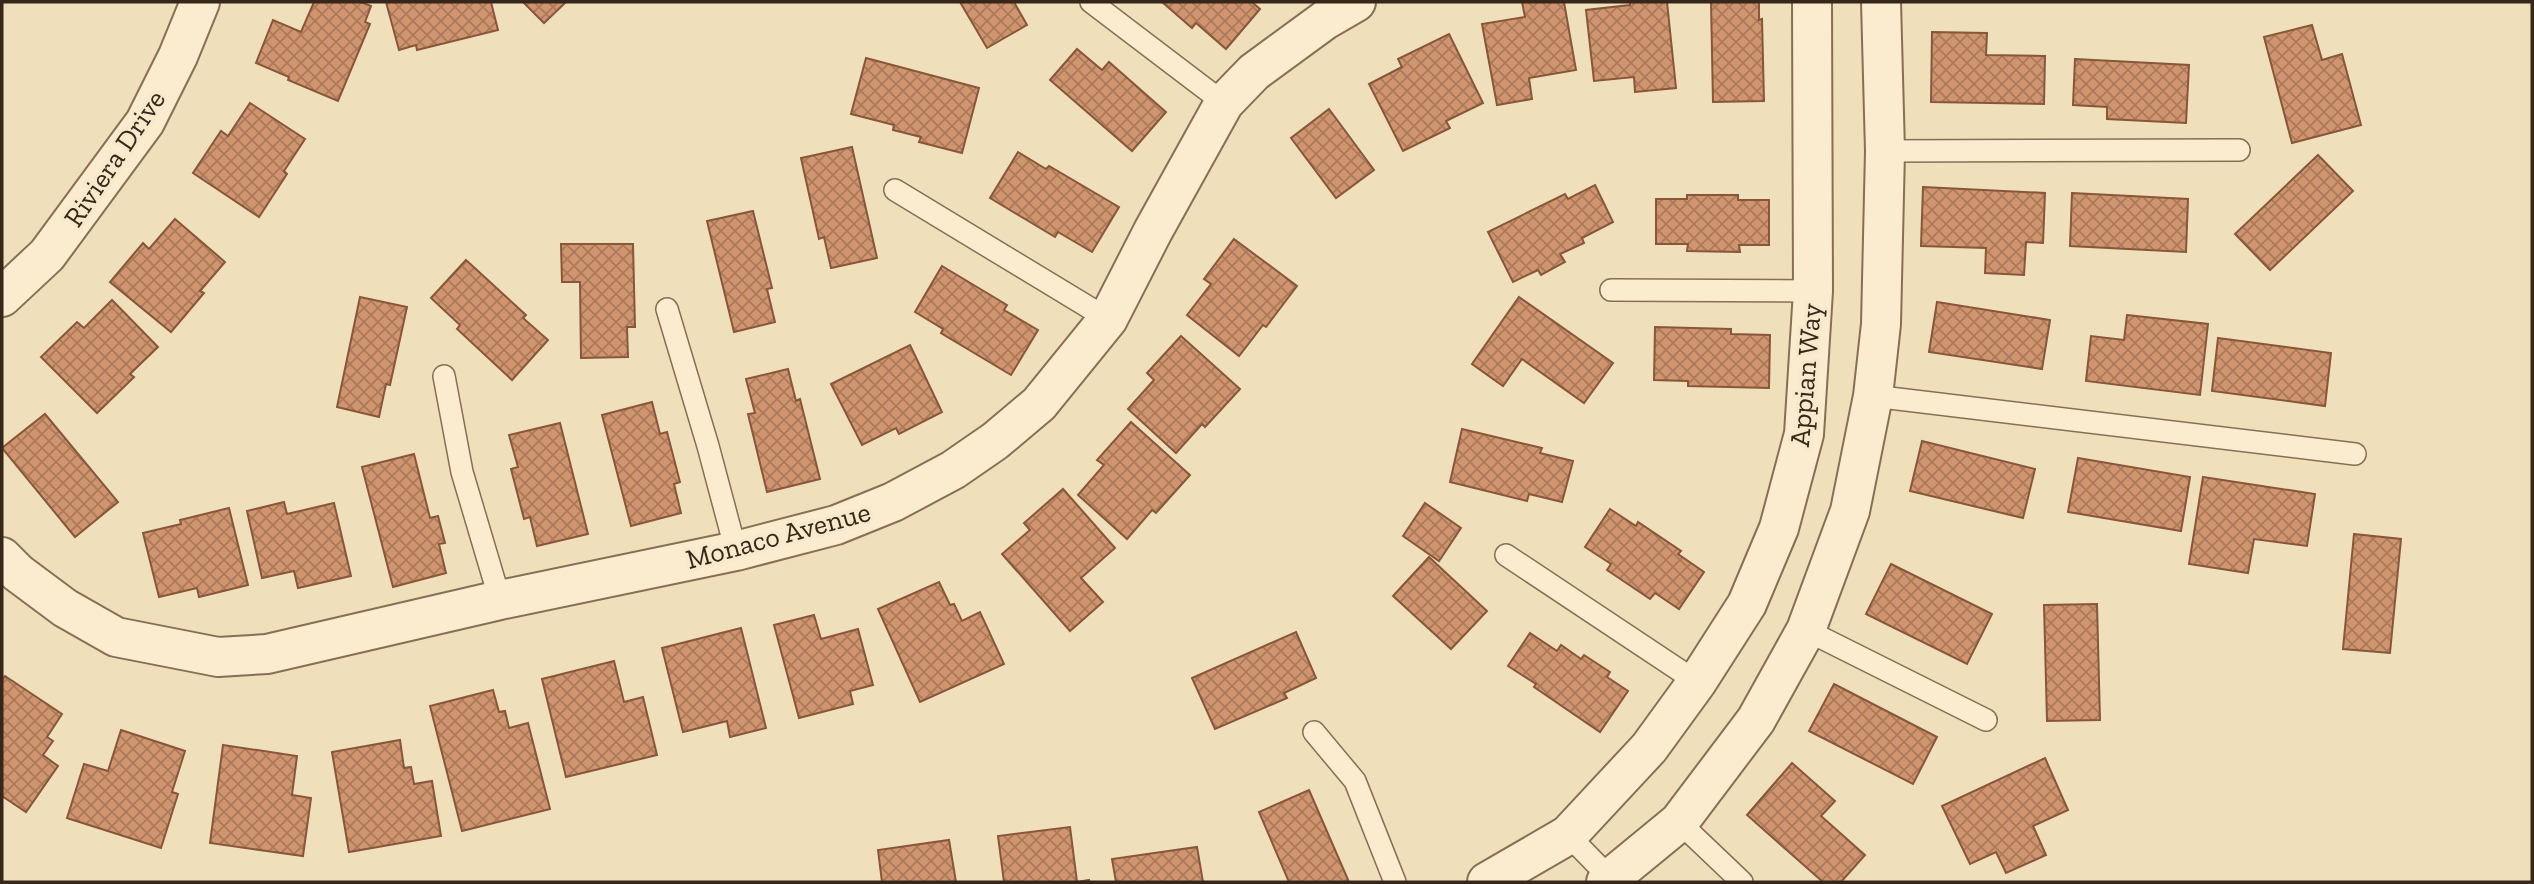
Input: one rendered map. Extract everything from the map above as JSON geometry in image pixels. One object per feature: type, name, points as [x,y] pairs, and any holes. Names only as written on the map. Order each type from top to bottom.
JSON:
[{"type":"street","name":"Riviera Drive","points":[[2,297],[47,255],[145,122],[178,56],[200,2]]},
{"type":"street","name":"Monaco Avenue","points":[[2,557],[18,573],[65,608],[116,636],[218,657],[267,654],[500,600],[736,551],[836,525],[893,502],[953,470],[995,441],[1039,404],[1108,319],[1224,103],[1254,72],[1325,20],[1356,2]]},
{"type":"street","name":"Appian Way","points":[[1488,882],[1568,835],[1649,748],[1697,682],[1747,604],[1779,527],[1804,434],[1813,291],[1812,2]]},
{"type":"street","points":[[1608,880],[1679,822],[1756,720],[1807,630],[1850,511],[1874,396],[1881,324],[1885,151],[1881,2]]},
{"type":"lane","points":[[1091,2],[1224,103]]},
{"type":"lane","points":[[1885,151],[2239,150]]},
{"type":"lane","points":[[895,190],[1108,319]]},
{"type":"lane","points":[[1611,290],[1813,291]]},
{"type":"lane","points":[[667,309],[736,551]]},
{"type":"lane","points":[[444,376],[462,472],[500,600]]},
{"type":"lane","points":[[1874,396],[2355,454]]},
{"type":"lane","points":[[1506,555],[1697,682]]},
{"type":"lane","points":[[1807,630],[1986,720]]},
{"type":"lane","points":[[1314,732],[1355,781],[1395,882]]},
{"type":"lane","points":[[1679,822],[1742,882]]},
{"type":"lane","points":[[1568,835],[1608,880]]},
{"type":"building","points":[[314,2],[361,2],[371,6],[365,22],[370,24],[338,101],[256,63],[273,20],[301,32]]},
{"type":"building","points":[[386,2],[491,2],[498,30],[417,50],[416,45],[399,50]]},
{"type":"building","points":[[523,2],[566,2],[544,23]]},
{"type":"building","points":[[960,2],[1014,2],[1027,25],[987,48]]},
{"type":"building","points":[[1162,2],[1252,2],[1260,9],[1226,49],[1196,23],[1192,28]]},
{"type":"building","points":[[1522,2],[1564,2],[1576,70],[1529,78],[1532,99],[1497,105],[1482,24],[1525,17]]},
{"type":"building","points":[[1630,2],[1667,2],[1676,88],[1635,92],[1634,77],[1594,81],[1586,10],[1630,5]]},
{"type":"building","points":[[1711,2],[1759,2],[1759,20],[1762,19],[1764,101],[1713,102]]},
{"type":"building","points":[[2312,25],[2322,60],[2342,54],[2361,125],[2292,143],[2264,37]]},
{"type":"building","points":[[1932,32],[1987,33],[1986,55],[2045,56],[2044,104],[1931,102]]},
{"type":"building","points":[[1449,34],[1483,103],[1446,121],[1450,128],[1403,151],[1369,84],[1402,67],[1398,59]]},
{"type":"building","points":[[1077,49],[1102,70],[1109,62],[1166,112],[1132,151],[1050,80]]},
{"type":"building","points":[[866,58],[979,88],[962,153],[919,142],[921,137],[893,130],[894,125],[851,114]]},
{"type":"building","points":[[2075,59],[2189,65],[2186,123],[2107,119],[2107,107],[2073,105]]},
{"type":"building","points":[[250,103],[305,139],[284,171],[287,174],[259,217],[193,173],[221,131],[228,136]]},
{"type":"building","points":[[1329,109],[1374,170],[1336,198],[1291,138]]},
{"type":"building","points":[[852,147],[877,258],[831,268],[824,237],[819,239],[801,158]]},
{"type":"building","points":[[1018,152],[1046,169],[1049,166],[1119,207],[1092,252],[1058,232],[1055,237],[990,198]]},
{"type":"building","points":[[2318,155],[2353,191],[2270,270],[2235,234]]},
{"type":"building","points":[[1595,185],[1613,222],[1582,238],[1584,243],[1560,254],[1565,262],[1541,275],[1538,270],[1513,282],[1488,232],[1565,194],[1568,199]]},
{"type":"building","points":[[1923,187],[2045,193],[2043,243],[2026,242],[2024,275],[1985,273],[1986,248],[1921,246]]},
{"type":"building","points":[[2072,193],[2188,199],[2186,252],[2070,246]]},
{"type":"building","points":[[1687,195],[1738,195],[1738,200],[1769,200],[1769,245],[1739,245],[1740,252],[1687,251],[1688,244],[1656,244],[1656,199],[1687,199]]},
{"type":"building","points":[[753,211],[772,288],[767,289],[775,322],[734,332],[707,221]]},
{"type":"building","points":[[175,219],[225,262],[200,291],[204,293],[171,332],[110,282],[143,243],[149,249]]},
{"type":"building","points":[[1234,239],[1297,286],[1266,327],[1263,325],[1239,356],[1187,315],[1211,284],[1204,279]]},
{"type":"building","points":[[561,244],[633,244],[635,327],[627,327],[628,357],[581,358],[580,282],[562,282]]},
{"type":"building","points":[[466,260],[526,315],[523,318],[548,340],[512,380],[457,329],[460,325],[431,298]]},
{"type":"building","points":[[942,266],[1007,305],[1004,310],[1038,330],[1011,375],[941,333],[943,329],[915,312]]},
{"type":"building","points":[[360,297],[407,307],[390,385],[386,384],[379,417],[337,407]]},
{"type":"building","points":[[1519,297],[1613,363],[1584,403],[1522,359],[1503,386],[1472,364]]},
{"type":"building","points":[[112,300],[158,347],[130,374],[134,377],[97,413],[41,357],[77,322],[84,328]]},
{"type":"building","points":[[1937,302],[2050,320],[2042,369],[1929,352]]},
{"type":"building","points":[[2127,315],[2208,324],[2200,395],[2086,381],[2091,336],[2124,340]]},
{"type":"building","points":[[1655,327],[1731,329],[1731,334],[1770,335],[1769,388],[1688,386],[1688,381],[1654,380]]},
{"type":"building","points":[[1181,336],[1240,389],[1205,427],[1202,424],[1176,453],[1128,409],[1154,380],[1147,373]]},
{"type":"building","points":[[2218,338],[2331,353],[2325,406],[2212,391]]},
{"type":"building","points":[[910,345],[942,412],[899,434],[896,428],[862,445],[831,384]]},
{"type":"building","points":[[788,369],[796,401],[800,399],[820,479],[767,492],[748,414],[755,413],[746,379]]},
{"type":"building","points":[[652,402],[660,434],[667,432],[680,482],[674,484],[681,513],[631,526],[602,415]]},
{"type":"building","points":[[45,414],[118,502],[75,537],[2,448]]},
{"type":"building","points":[[1131,422],[1190,475],[1156,513],[1152,510],[1127,539],[1078,495],[1104,465],[1097,460]]},
{"type":"building","points":[[560,423],[588,534],[537,546],[530,517],[524,519],[511,469],[518,467],[509,435]]},
{"type":"building","points":[[1462,429],[1542,448],[1540,453],[1573,461],[1562,502],[1529,494],[1527,501],[1450,482]]},
{"type":"building","points":[[1922,441],[2035,469],[2023,518],[1910,491]]},
{"type":"building","points":[[414,454],[430,518],[438,516],[445,543],[439,544],[446,573],[393,587],[362,467]]},
{"type":"building","points":[[2078,458],[2190,477],[2181,531],[2068,512]]},
{"type":"building","points":[[2203,477],[2315,494],[2307,546],[2254,539],[2248,573],[2189,564]]},
{"type":"building","points":[[1063,489],[1115,548],[1081,578],[1103,602],[1070,631],[1002,554],[1030,530],[1024,523]]},
{"type":"building","points":[[284,502],[287,514],[334,503],[351,576],[298,588],[294,571],[262,578],[247,511]]},
{"type":"building","points":[[1425,503],[1461,528],[1439,561],[1403,536]]},
{"type":"building","points":[[229,508],[248,585],[199,597],[197,588],[159,597],[143,533],[181,524],[180,520]]},
{"type":"building","points":[[1610,509],[1636,526],[1638,522],[1681,551],[1678,554],[1704,572],[1679,609],[1655,593],[1650,599],[1607,570],[1611,564],[1585,547]]},
{"type":"building","points":[[2354,534],[2401,539],[2390,653],[2343,649]]},
{"type":"building","points":[[1429,557],[1487,611],[1451,649],[1393,596]]},
{"type":"building","points":[[1891,564],[1992,614],[1967,664],[1866,614]]},
{"type":"building","points":[[939,582],[950,605],[954,604],[962,621],[980,612],[1004,664],[920,702],[878,609]]},
{"type":"building","points":[[2097,604],[2100,720],[2047,721],[2044,605]]},
{"type":"building","points":[[814,615],[821,639],[858,629],[873,685],[850,691],[853,704],[799,718],[774,625]]},
{"type":"building","points":[[741,628],[766,728],[730,737],[727,721],[683,732],[662,648]]},
{"type":"building","points":[[1296,632],[1316,678],[1284,693],[1287,698],[1215,729],[1192,678]]},
{"type":"building","points":[[1530,633],[1557,651],[1561,645],[1581,659],[1584,655],[1610,672],[1607,677],[1628,691],[1600,732],[1508,666]]},
{"type":"building","points":[[614,661],[624,702],[643,697],[657,755],[566,777],[542,679]]},
{"type":"building","points":[[5,676],[62,714],[47,737],[53,741],[43,755],[58,766],[26,812],[2,796],[2,680]]},
{"type":"building","points":[[1834,684],[1937,737],[1913,784],[1809,731]]},
{"type":"building","points":[[493,690],[499,712],[505,711],[509,728],[528,723],[550,809],[462,831],[430,706]]},
{"type":"building","points":[[121,730],[185,751],[172,792],[178,794],[161,848],[67,818],[84,764],[108,771]]},
{"type":"building","points":[[400,740],[404,768],[411,767],[414,784],[432,781],[441,836],[349,852],[332,752]]},
{"type":"building","points":[[223,745],[297,756],[292,795],[311,798],[303,856],[210,843]]},
{"type":"building","points":[[2045,758],[2068,810],[2033,826],[2046,855],[2006,873],[1996,852],[1970,864],[1942,806]]},
{"type":"building","points":[[1792,763],[1835,801],[1821,816],[1865,855],[1841,882],[1823,882],[1747,815]]},
{"type":"building","points":[[1309,790],[1349,882],[1289,882],[1259,812]]},
{"type":"building","points":[[1070,827],[1077,882],[1004,882],[998,836]]},
{"type":"building","points":[[949,840],[956,882],[882,882],[878,850]]},
{"type":"building","points":[[1197,847],[1203,882],[1116,882],[1112,859]]}]
